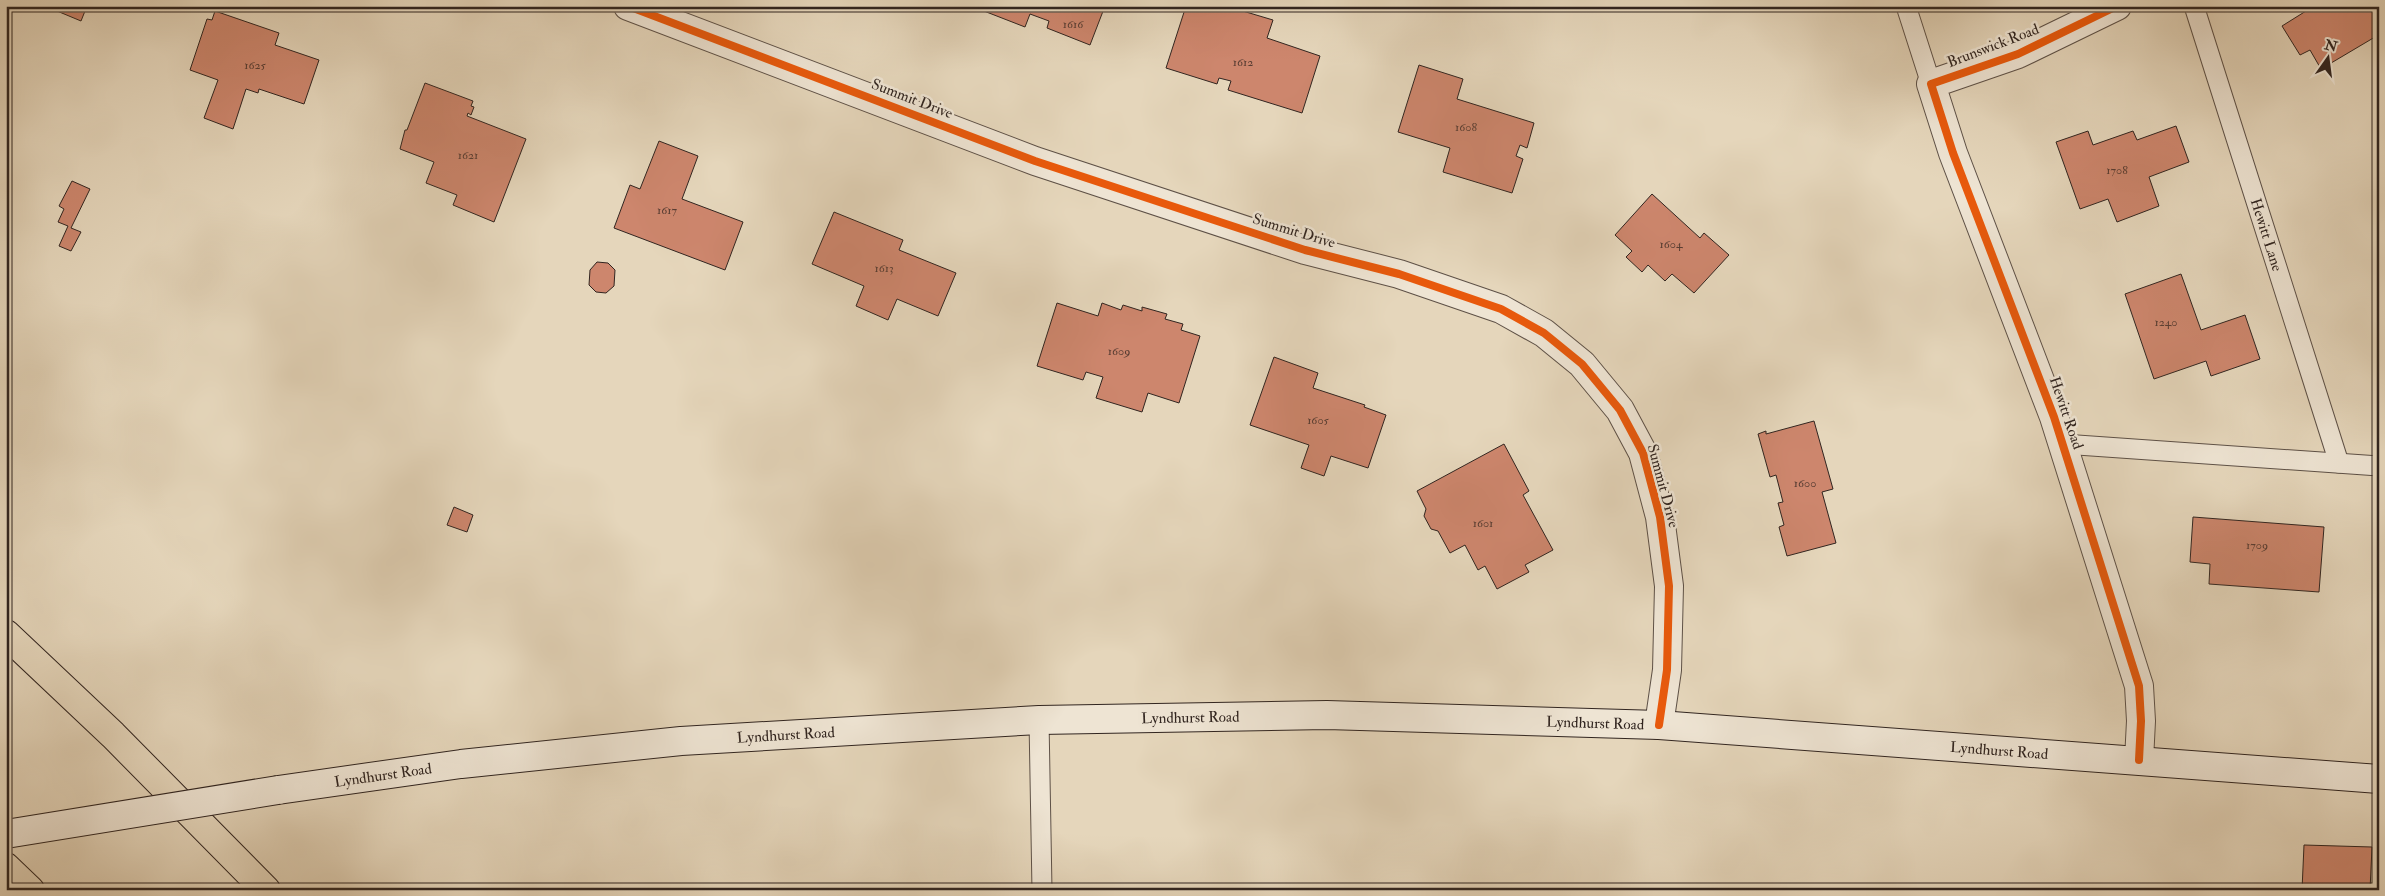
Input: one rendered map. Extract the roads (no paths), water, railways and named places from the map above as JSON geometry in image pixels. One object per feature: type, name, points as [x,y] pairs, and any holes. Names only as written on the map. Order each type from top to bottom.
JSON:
[{"type":"highway","points":[[6,634],[113,735],[266,890]]},
{"type":"highway","points":[[6,866],[30,890]]},
{"type":"main road","name":"Summit Drive","points":[[628,6],[1035,161],[1305,250],[1427,284],[1502,309],[1544,333],[1582,364],[1620,410],[1643,454],[1660,518],[1669,586],[1667,670],[1659,726]]},
{"type":"main road","name":"Brunswick Road","points":[[1931,84],[2018,54],[2117,6]]},
{"type":"main road","name":"Hewitt Road","points":[[1931,84],[1953,153],[2054,417],[2139,686],[2141,721],[2139,760]]},
{"type":"main road","name":"Lyndhurst Road","points":[[6,834],[278,790],[461,764],[681,741],[1039,720],[1326,715],[1659,726],[2379,779]]},
{"type":"lane","points":[[1906,6],[1931,84]]},
{"type":"lane","name":"Hewitt Lane","points":[[2194,6],[2339,463]]},
{"type":"lane","points":[[2063,444],[2379,466]]},
{"type":"lane","points":[[1039,720],[1042,890]]}]
